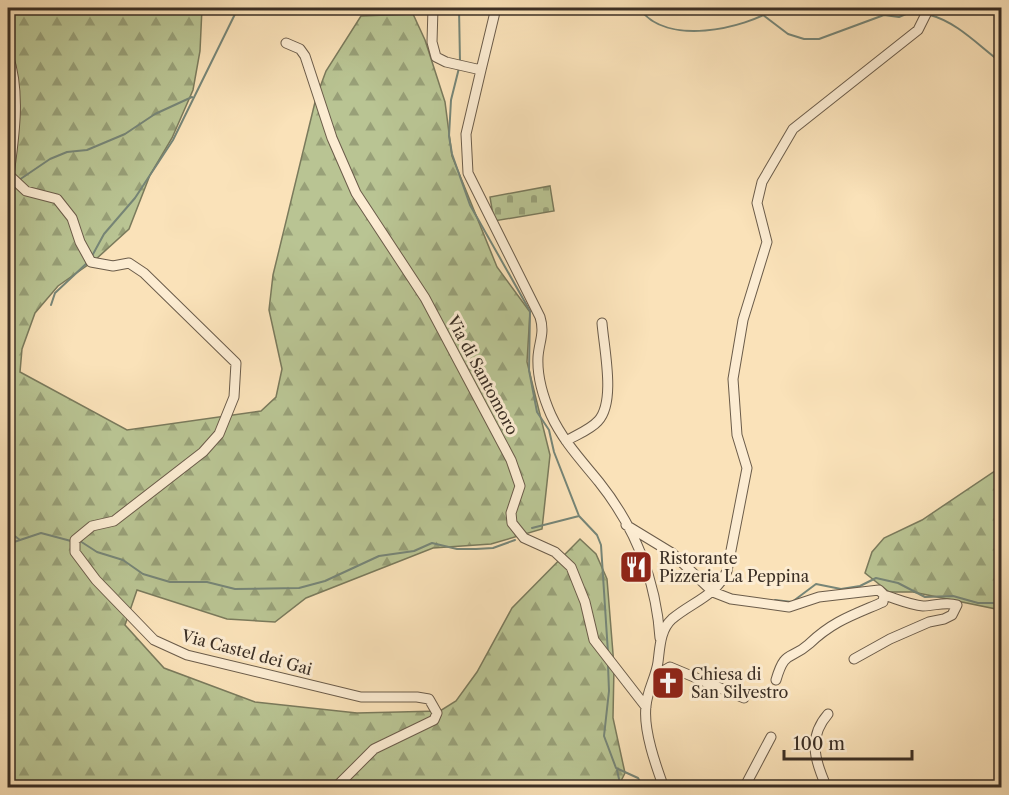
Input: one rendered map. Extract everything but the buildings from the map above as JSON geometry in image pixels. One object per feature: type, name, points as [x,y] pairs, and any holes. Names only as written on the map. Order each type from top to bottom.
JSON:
[{"type":"street","points":[[433,8],[433,51],[436,57],[446,62],[481,70]]},
{"type":"street","name":"Via di Santomoro","points":[[496,8],[465,140],[468,172],[540,317],[543,331],[538,354],[539,370],[546,401],[566,441],[607,493],[626,525],[651,582],[657,606],[660,644],[656,671],[647,703],[653,757],[664,788]]},
{"type":"street","points":[[713,592],[723,582],[727,571],[747,468],[737,435],[733,379],[743,320],[766,242],[757,203],[762,182],[793,129],[918,30],[929,8]]},
{"type":"street","name":"Via di Santomoro","points":[[286,43],[300,49],[305,56],[332,138],[356,193],[425,298],[511,460],[520,486],[510,513],[512,523],[524,538],[555,552],[571,567],[585,602],[597,645],[647,703]]},
{"type":"street","name":"Via Castel dei Gai","points":[[8,55],[14,85],[15,135],[9,175],[26,191],[57,199],[72,218],[80,242],[91,262],[113,266],[129,264],[144,273],[236,363],[234,397],[219,434],[203,452],[140,502],[114,520],[92,526],[75,540],[75,552],[96,580],[154,640],[187,655],[361,697],[429,699],[437,713],[434,720],[374,749],[335,788]]},
{"type":"street","points":[[566,441],[596,423],[605,409],[608,395],[602,323]]},
{"type":"street","name":"Via di Santomoro","points":[[626,525],[672,553],[713,592],[731,598],[764,602],[776,607],[789,607],[819,597],[879,590],[884,595],[919,605],[936,606],[948,602],[957,605],[952,615],[890,639],[854,659]]},
{"type":"street","name":"Via di Santomoro","points":[[660,644],[672,620],[713,592]]},
{"type":"street","points":[[776,680],[781,663],[789,653],[808,644],[829,625],[883,602],[884,595]]},
{"type":"street","points":[[647,703],[657,689],[663,671],[670,667],[744,698]]},
{"type":"street","points":[[827,788],[815,757],[813,743],[817,728],[828,714]]},
{"type":"street","points":[[744,788],[771,737]]},
{"type":"green space","points":[[8,8],[202,8],[200,51],[193,90],[172,138],[150,175],[129,229],[95,260],[58,286],[35,313],[22,349],[20,372],[127,430],[261,411],[276,397],[282,369],[269,310],[273,275],[316,98],[326,71],[361,16],[413,14],[425,40],[445,102],[452,156],[497,267],[530,312],[527,362],[550,455],[542,529],[491,544],[433,548],[306,598],[275,622],[227,619],[137,590],[125,625],[164,668],[255,702],[357,713],[440,711],[456,701],[477,672],[512,608],[580,539],[596,554],[607,579],[614,666],[613,718],[625,773],[618,787],[8,787]]},
{"type":"green space","points":[[550,186],[554,211],[494,221],[490,197]]},
{"type":"green space","points":[[1001,467],[1001,610],[913,592],[889,592],[865,573],[872,552],[884,538],[922,520]]},
{"type":"waterway","points":[[92,256],[104,234],[135,198],[173,140],[238,8]]},
{"type":"waterway","points":[[459,8],[460,62]]},
{"type":"waterway","points":[[639,8],[651,20],[667,27],[686,31],[726,28],[762,16],[777,8]]},
{"type":"waterway","points":[[763,15],[788,34],[804,39],[819,39],[884,15],[899,17],[913,11],[924,13]]},
{"type":"waterway","points":[[930,15],[959,29],[1002,63]]},
{"type":"waterway","points":[[459,68],[451,100],[449,136],[452,154],[470,205],[530,311],[529,370],[537,412],[549,430],[554,452],[579,516],[597,535],[601,545],[608,653]]},
{"type":"waterway","points":[[19,180],[50,159],[67,152],[87,150],[125,134],[155,114],[192,97]]},
{"type":"waterway","points":[[51,305],[55,293],[87,263]]},
{"type":"waterway","points":[[532,528],[579,516]]},
{"type":"waterway","points":[[8,531],[20,540]]},
{"type":"waterway","points":[[8,544],[41,533],[71,541]]},
{"type":"waterway","points":[[80,541],[97,552],[123,560],[143,574],[170,582],[207,582],[235,589],[299,588],[325,581],[379,556],[414,551],[432,543],[457,549],[476,549],[493,548],[515,540]]},
{"type":"waterway","points":[[775,600],[792,602],[816,584],[841,589],[860,586],[876,578],[898,583],[925,597],[953,596],[978,603],[1002,603]]},
{"type":"waterway","points":[[608,665],[609,691],[604,736],[616,768],[638,778],[644,788]]},
{"type":"waterway","points":[[617,770],[621,788]]},
{"type":"place","name":"Ristorante Pizzeria La Peppina","points":[[636,567]]},
{"type":"place","name":"Chiesa di San Silvestro","points":[[668,683]]}]
